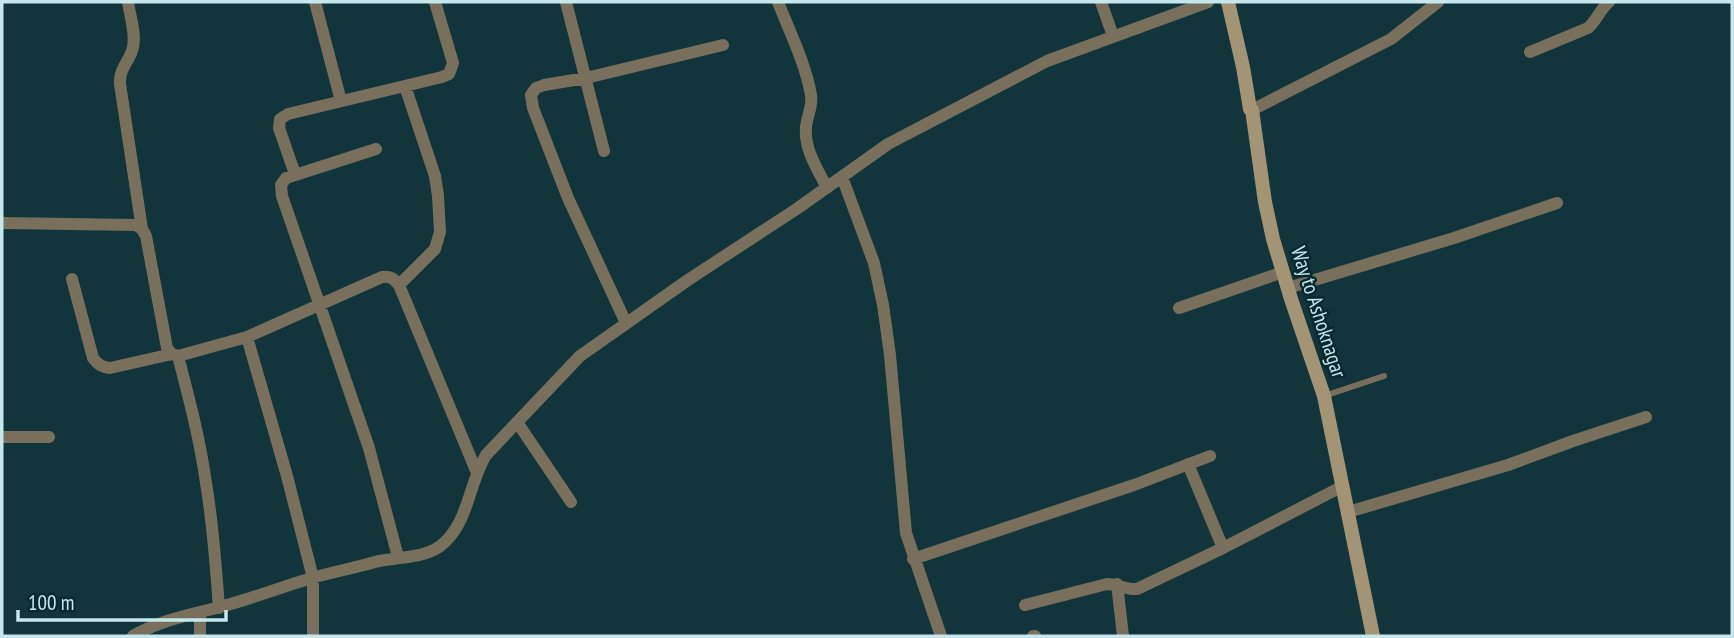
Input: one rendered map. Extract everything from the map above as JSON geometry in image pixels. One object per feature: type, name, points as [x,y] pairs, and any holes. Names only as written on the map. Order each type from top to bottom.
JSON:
[{"type":"street","points":[[128,2],[134,40],[133,50],[121,69],[120,84],[142,229],[148,245],[167,348],[175,355],[194,418],[206,481],[219,608]]},
{"type":"street","points":[[315,2],[341,102]]},
{"type":"street","points":[[295,174],[279,128],[280,119],[288,114],[449,74],[453,63],[435,2]]},
{"type":"street","points":[[566,2],[604,150]]},
{"type":"street","points":[[778,2],[808,81],[812,99],[805,135],[810,154],[827,188]]},
{"type":"street","points":[[1101,2],[1113,36]]},
{"type":"street","points":[[133,636],[167,621],[219,608],[313,578],[425,554],[437,549],[458,528],[486,455],[580,356],[626,323],[912,130],[1047,61],[1208,2]]},
{"type":"street","name":"Way to Ashoknagar","points":[[1228,2],[1252,110],[1273,239],[1324,396],[1373,636]]},
{"type":"street","points":[[1252,110],[1391,39],[1438,2]]},
{"type":"street","points":[[1530,52],[1588,28],[1609,2]]},
{"type":"street","points":[[626,323],[568,198],[533,108],[531,95],[536,88],[544,85],[586,78],[723,45]]},
{"type":"street","points":[[399,285],[435,249],[440,233],[435,176],[405,86]]},
{"type":"street","points":[[376,149],[295,174],[286,178],[281,185],[282,196],[369,448],[398,558]]},
{"type":"street","points":[[842,177],[874,263],[883,304],[906,533],[937,635]]},
{"type":"street","points":[[1288,288],[1454,238],[1558,203]]},
{"type":"street","points":[[2,223],[136,225],[142,229]]},
{"type":"street","points":[[1179,308],[1283,272]]},
{"type":"street","points":[[72,279],[93,358],[98,365],[110,368],[247,337],[388,276],[399,285],[477,474]]},
{"type":"street","points":[[247,337],[313,578],[313,636]]},
{"type":"street","points":[[1348,512],[1508,464],[1646,417]]},
{"type":"street","points":[[517,422],[571,502]]},
{"type":"street","points":[[2,437],[48,437]]},
{"type":"street","points":[[914,559],[1135,485],[1210,456]]},
{"type":"street","points":[[1188,464],[1223,548]]},
{"type":"street","points":[[1025,605],[1107,584],[1137,589],[1343,486]]},
{"type":"street","points":[[1116,584],[1123,636]]},
{"type":"street","points":[[200,612],[200,636]]},
{"type":"lane","points":[[1324,396],[1384,376]]}]
